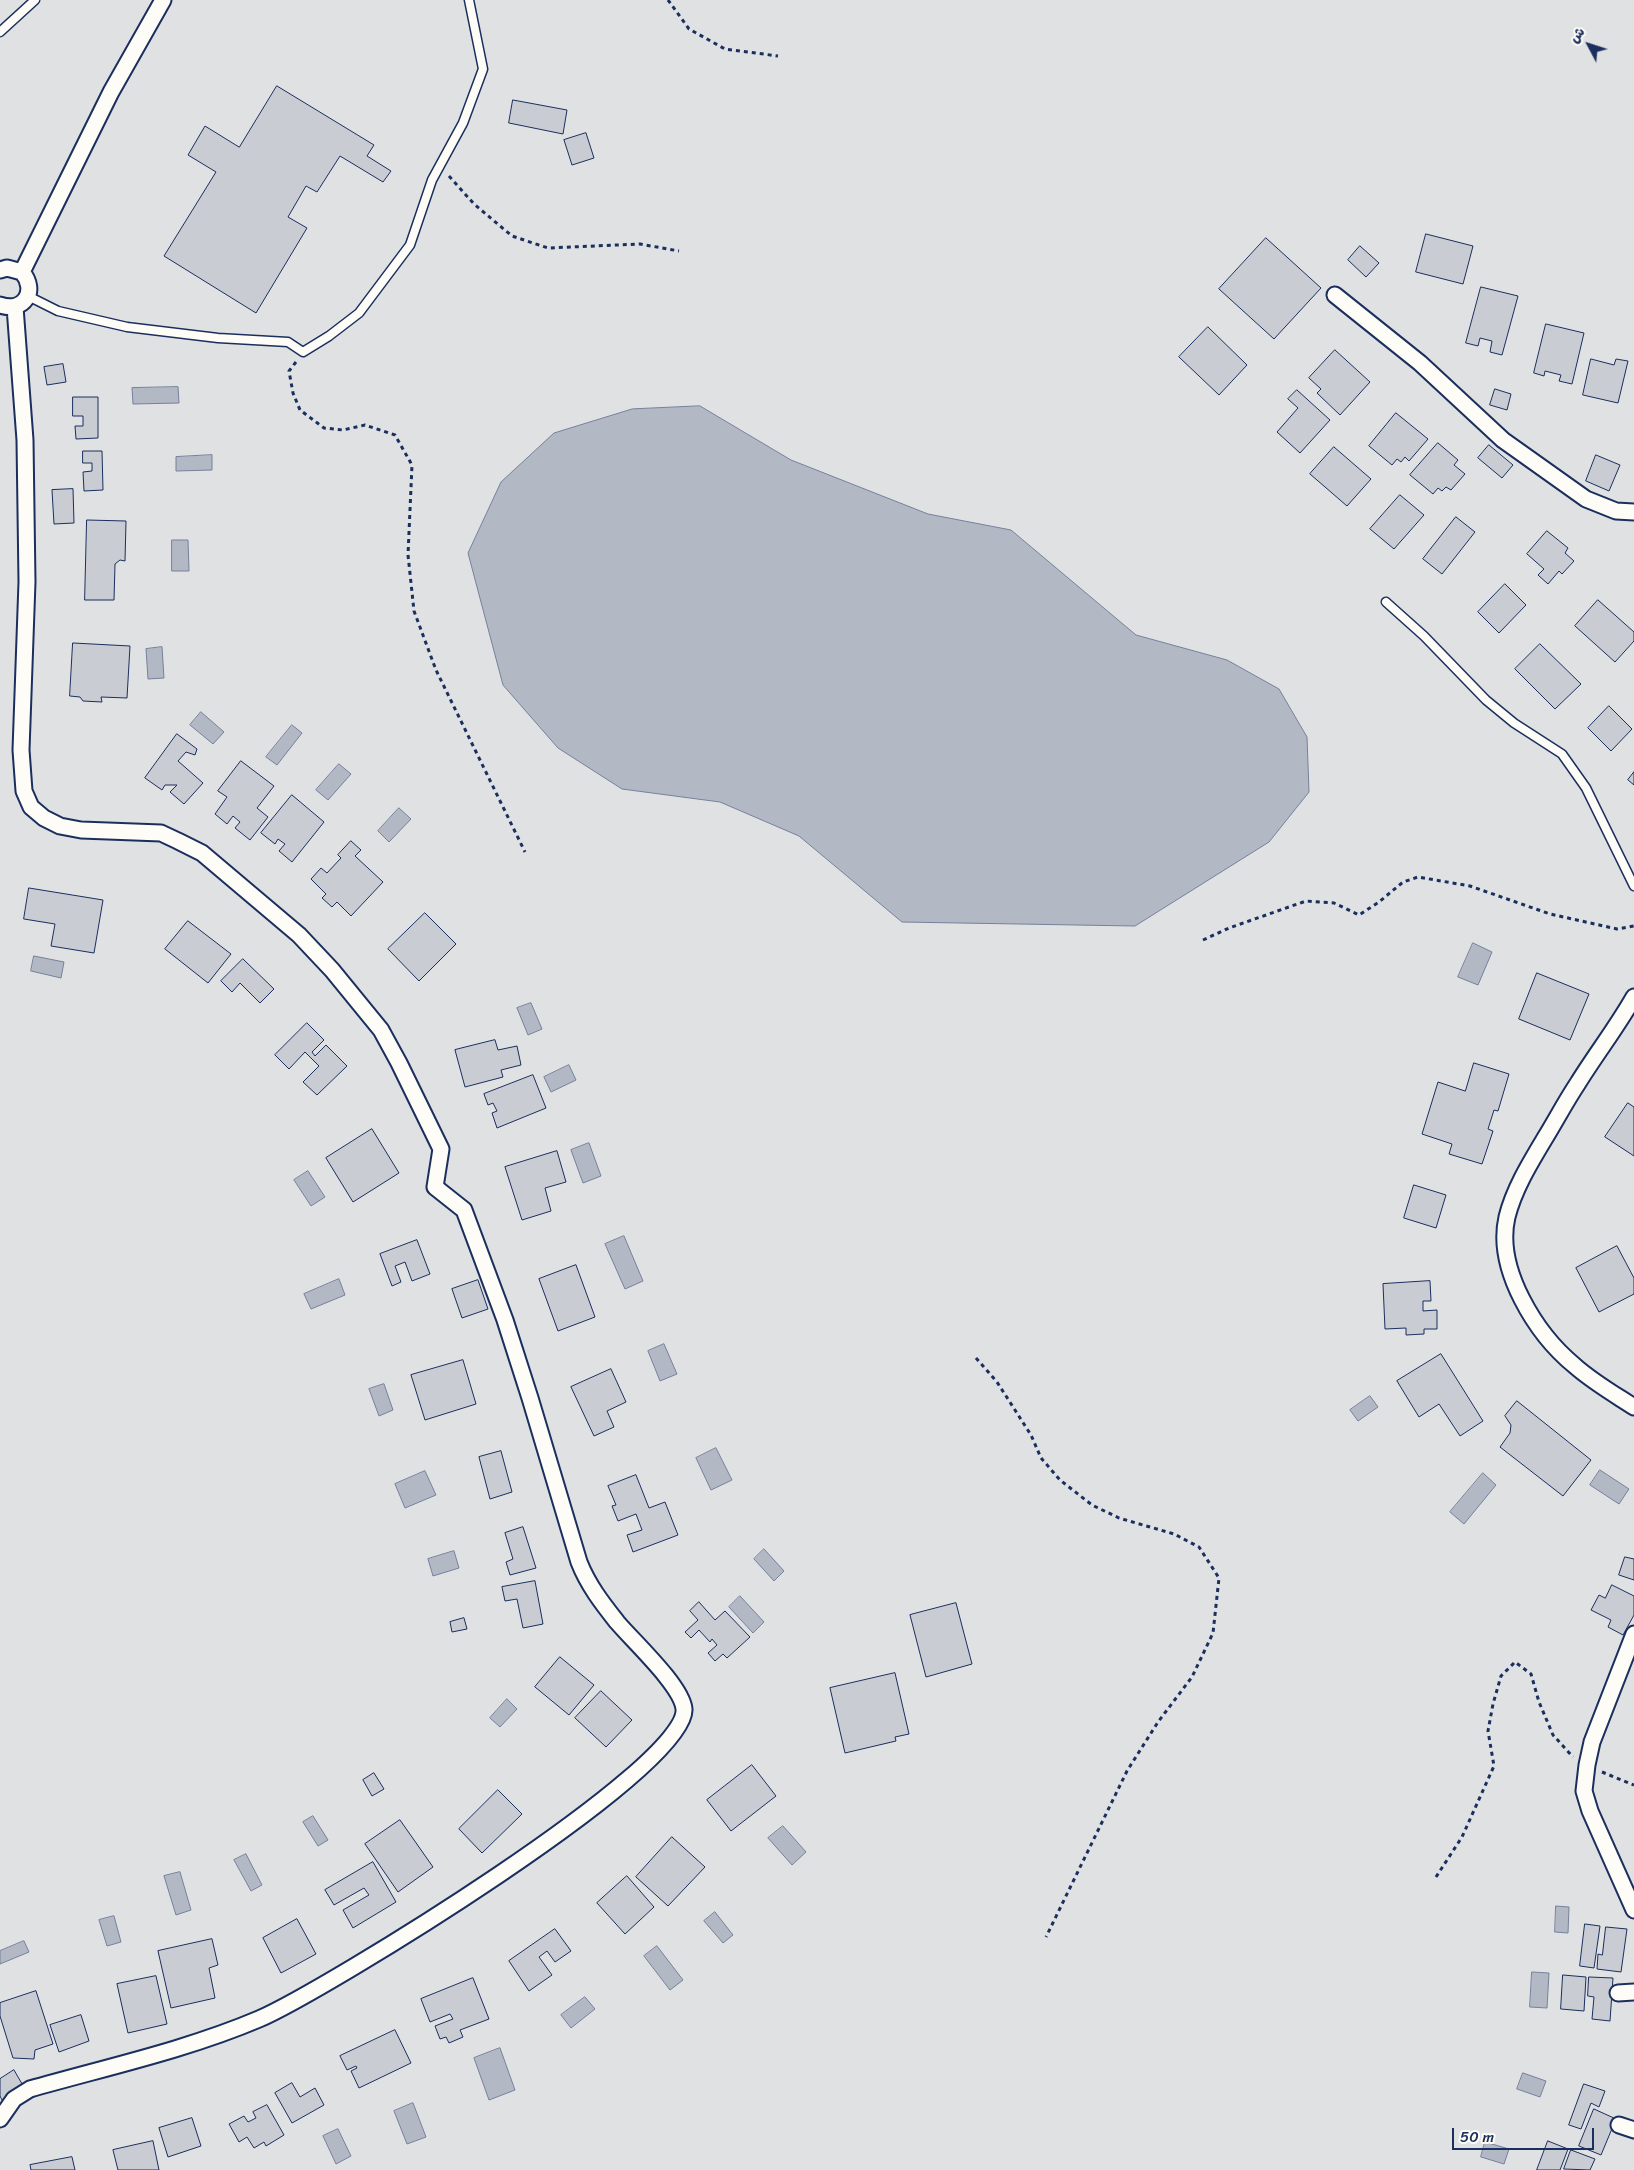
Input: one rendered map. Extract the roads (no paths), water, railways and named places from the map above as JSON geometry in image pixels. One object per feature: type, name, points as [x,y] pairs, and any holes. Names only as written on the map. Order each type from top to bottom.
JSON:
[{"type":"street","points":[[22,272],[111,92],[163,0]]},
{"type":"street","points":[[0,270],[7,268],[22,272],[29,283],[28,296],[20,305],[7,306],[25,440],[27,582],[21,750],[24,791],[31,807],[44,818],[60,826],[81,830],[161,834],[202,853],[299,935],[332,970],[381,1030],[441,1149],[435,1187],[464,1210],[505,1320],[576,1554],[587,1582],[618,1624],[678,1692],[684,1710],[678,1727],[666,1743],[638,1770],[586,1812],[527,1855],[371,1957],[307,1995],[262,2018],[201,2042],[30,2089],[14,2099],[0,2119]]},
{"type":"street","points":[[1335,295],[1420,363],[1503,440],[1586,499],[1616,511],[1634,512]]},
{"type":"street","points":[[1634,997],[1578,1082],[1524,1175],[1516,1191],[1507,1218],[1506,1240],[1508,1265],[1525,1305],[1543,1332],[1574,1366],[1634,1407]]},
{"type":"street","points":[[1634,1634],[1601,1716],[1587,1765],[1584,1791],[1590,1811],[1634,1910]]},
{"type":"street","points":[[1618,1993],[1634,1992]]},
{"type":"street","points":[[1619,2125],[1634,2130]]},
{"type":"lane","points":[[0,32],[34,0]]},
{"type":"lane","points":[[28,296],[58,311],[127,328],[218,338],[288,342],[303,352],[329,336],[359,313],[410,245],[432,180],[463,123],[483,69],[469,0]]},
{"type":"lane","points":[[1386,602],[1424,636],[1486,700],[1514,723],[1562,754],[1586,788],[1634,886]]}]
